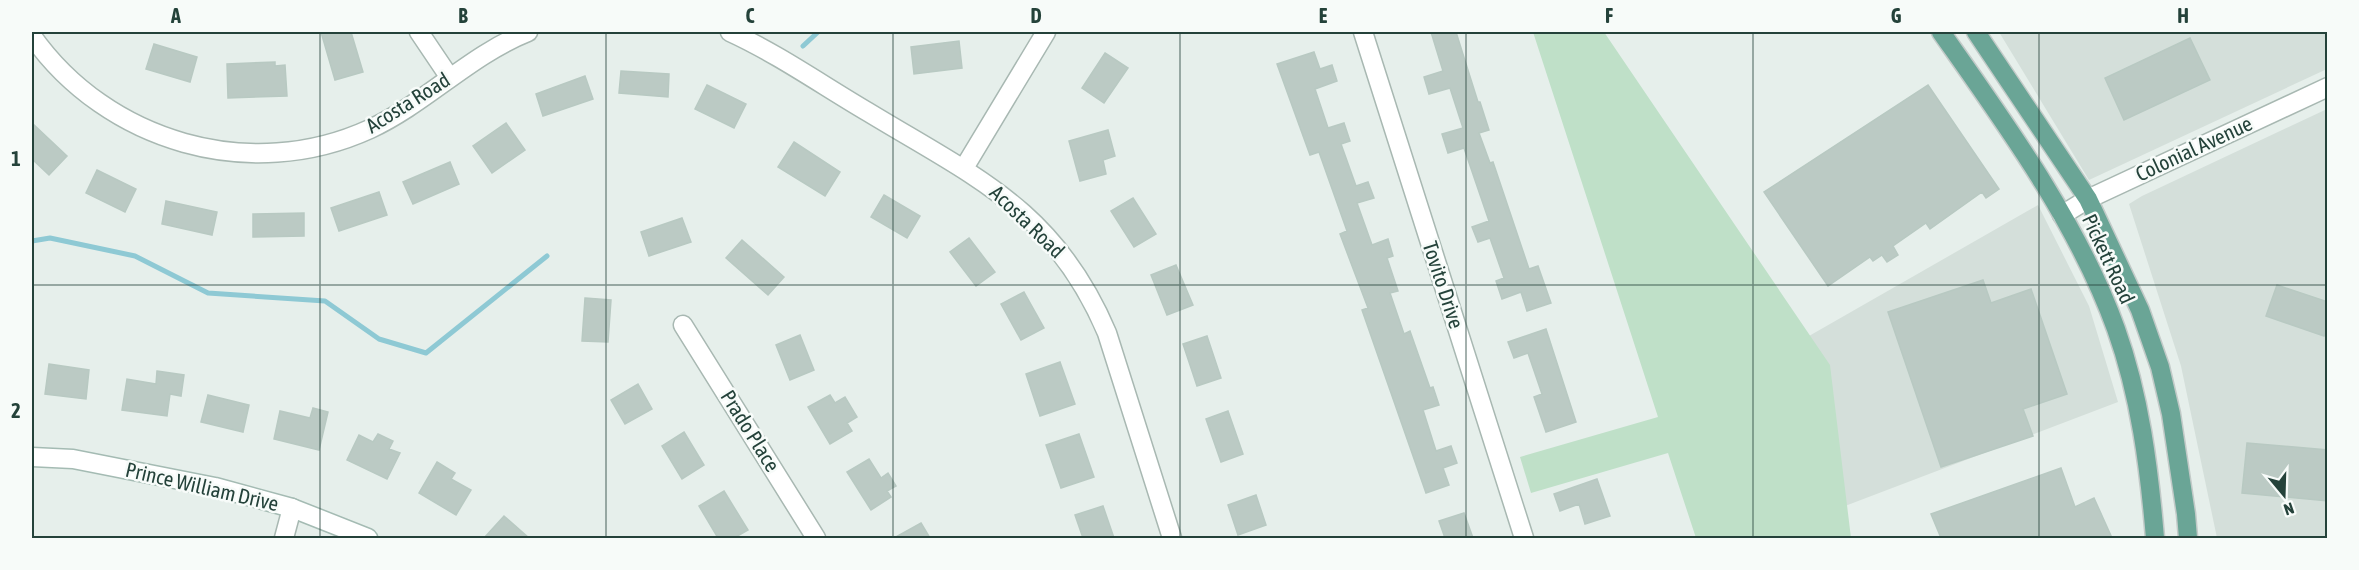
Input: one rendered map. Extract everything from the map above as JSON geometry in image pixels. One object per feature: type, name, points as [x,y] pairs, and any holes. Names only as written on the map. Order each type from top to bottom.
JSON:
[{"type":"main road","name":"Pickett Road","points":[[1941,32],[2062,214],[2083,251],[2116,329],[2146,449],[2155,538]]},
{"type":"main road","name":"Pickett Road","points":[[1976,32],[2088,199],[2140,310],[2160,367],[2171,414],[2188,538]]},
{"type":"street","points":[[420,32],[450,78]]},
{"type":"street","name":"Acosta Road","points":[[32,36],[56,66],[80,89],[127,121],[176,142],[234,153],[290,152],[346,139],[391,118],[472,61],[528,32]]},
{"type":"street","name":"Acosta Road","points":[[730,32],[963,168],[1015,205],[1046,234],[1075,270],[1107,333],[1172,538]]},
{"type":"street","points":[[963,168],[1046,32]]},
{"type":"street","name":"Tovito Drive","points":[[1363,32],[1524,538]]},
{"type":"street","name":"Colonial Avenue","points":[[2062,214],[2088,199],[2328,87]]},
{"type":"street","name":"Prado Place","points":[[684,325],[816,538]]},
{"type":"street","name":"Prince William Drive","points":[[32,458],[73,459],[215,487],[292,508],[368,538]]},
{"type":"street","points":[[284,538],[292,508]]},
{"type":"shaded area","points":[[1999,32],[2327,32],[2327,69],[2089,180]]},
{"type":"shaded area","points":[[2327,109],[2327,538],[2217,538],[2181,366],[2129,204]]},
{"type":"shaded area","points":[[2038,205],[2089,306],[2118,402],[1845,506],[1809,336]]},
{"type":"green space","points":[[1533,32],[1604,32],[1830,365],[1851,538],[1696,538],[1668,453],[1531,493],[1520,457],[1658,417]]},
{"type":"building","points":[[321,32],[351,32],[363,72],[335,80]]},
{"type":"building","points":[[1431,32],[1456,32],[1489,130],[1479,133],[1490,163],[1493,162],[1529,269],[1538,266],[1551,303],[1527,311],[1521,292],[1502,299],[1496,281],[1504,278],[1490,238],[1478,242],[1472,227],[1489,221],[1464,148],[1448,153],[1442,134],[1463,128],[1450,88],[1429,94],[1424,77],[1443,71]]},
{"type":"building","points":[[2190,38],[2210,80],[2124,120],[2105,78]]},
{"type":"building","points":[[959,41],[962,68],[914,74],[911,47]]},
{"type":"building","points":[[154,44],[197,57],[190,82],[146,69]]},
{"type":"building","points":[[1314,52],[1320,69],[1332,65],[1337,81],[1315,89],[1328,128],[1344,123],[1350,141],[1341,144],[1356,186],[1368,182],[1374,198],[1357,203],[1372,245],[1388,239],[1393,256],[1387,258],[1398,291],[1390,293],[1404,334],[1410,331],[1430,388],[1433,387],[1439,405],[1423,410],[1436,451],[1451,446],[1457,463],[1443,468],[1449,485],[1426,493],[1362,310],[1368,308],[1340,234],[1347,231],[1319,152],[1310,155],[1277,64]]},
{"type":"building","points":[[1105,53],[1128,68],[1104,103],[1082,88]]},
{"type":"building","points":[[275,62],[275,66],[285,65],[287,96],[228,98],[227,64]]},
{"type":"building","points":[[621,71],[669,74],[668,97],[619,93]]},
{"type":"building","points":[[585,76],[593,99],[543,116],[536,94]]},
{"type":"building","points":[[707,85],[746,104],[734,128],[695,109]]},
{"type":"building","points":[[1928,85],[1999,189],[1986,198],[1982,192],[1930,229],[1926,223],[1893,246],[1898,255],[1887,262],[1882,255],[1873,261],[1870,257],[1828,286],[1764,192]]},
{"type":"building","points":[[32,123],[67,156],[49,175],[32,159]]},
{"type":"building","points":[[506,123],[525,150],[492,173],[473,146]]},
{"type":"building","points":[[1108,130],[1115,156],[1103,160],[1106,174],[1080,181],[1069,141]]},
{"type":"building","points":[[794,142],[840,172],[825,196],[778,167]]},
{"type":"building","points":[[450,162],[459,184],[413,204],[403,182]]},
{"type":"building","points":[[97,170],[136,189],[125,212],[86,193]]},
{"type":"building","points":[[379,192],[387,215],[339,231],[331,208]]},
{"type":"building","points":[[884,195],[920,216],[907,238],[871,217]]},
{"type":"building","points":[[1133,198],[1156,234],[1134,247],[1111,211]]},
{"type":"building","points":[[166,201],[217,212],[212,235],[162,224]]},
{"type":"building","points":[[304,213],[304,236],[253,237],[253,214]]},
{"type":"building","points":[[682,218],[691,242],[649,256],[641,232]]},
{"type":"building","points":[[969,238],[995,272],[976,286],[950,252]]},
{"type":"building","points":[[742,240],[784,277],[768,295],[726,258]]},
{"type":"building","points":[[1176,265],[1193,305],[1167,315],[1151,275]]},
{"type":"building","points":[[1983,280],[1991,303],[2031,289],[2067,394],[2023,409],[2033,436],[1941,467],[1888,312]]},
{"type":"building","points":[[2277,285],[2328,302],[2328,326],[2324,336],[2266,316]]},
{"type":"building","points":[[1024,292],[1044,328],[1021,340],[1001,304]]},
{"type":"building","points":[[585,298],[611,300],[608,342],[582,341]]},
{"type":"building","points":[[1546,329],[1576,422],[1546,432],[1534,397],[1542,394],[1528,353],[1514,358],[1508,342]]},
{"type":"building","points":[[800,335],[814,370],[790,380],[776,345]]},
{"type":"building","points":[[1207,336],[1221,378],[1197,386],[1183,344]]},
{"type":"building","points":[[1060,362],[1075,404],[1040,416],[1026,374]]},
{"type":"building","points":[[49,364],[89,370],[86,399],[45,394]]},
{"type":"building","points":[[157,371],[184,375],[181,396],[170,394],[167,416],[122,410],[127,379],[156,384]]},
{"type":"building","points":[[638,384],[652,409],[625,424],[611,400]]},
{"type":"building","points":[[208,395],[249,405],[243,432],[201,422]]},
{"type":"building","points":[[830,395],[835,403],[845,397],[857,417],[847,423],[852,431],[830,444],[808,407]]},
{"type":"building","points":[[313,408],[328,412],[319,450],[274,439],[280,411],[310,418]]},
{"type":"building","points":[[1228,411],[1243,454],[1221,462],[1206,419]]},
{"type":"building","points":[[684,432],[704,465],[682,479],[662,446]]},
{"type":"building","points":[[378,434],[393,441],[389,449],[400,453],[387,479],[347,460],[359,435],[373,442]]},
{"type":"building","points":[[1079,434],[1094,477],[1061,488],[1046,445]]},
{"type":"building","points":[[2247,443],[2328,450],[2328,501],[2242,493]]},
{"type":"building","points":[[869,459],[881,478],[888,473],[896,486],[887,491],[891,497],[871,510],[847,472]]},
{"type":"building","points":[[437,462],[455,473],[451,479],[471,490],[456,515],[419,493]]},
{"type":"building","points":[[2061,468],[2075,507],[2094,498],[2112,538],[1941,538],[1931,514]]},
{"type":"building","points":[[1597,479],[1610,516],[1585,524],[1579,504],[1560,511],[1554,494]]},
{"type":"building","points":[[724,491],[748,530],[734,538],[718,538],[699,506]]},
{"type":"building","points":[[1256,495],[1266,525],[1238,535],[1228,505]]},
{"type":"building","points":[[1103,506],[1114,538],[1083,538],[1075,515]]},
{"type":"building","points":[[1464,513],[1473,538],[1445,538],[1439,521]]},
{"type":"building","points":[[504,516],[529,538],[484,538]]},
{"type":"building","points":[[921,523],[930,538],[894,538]]},
{"type":"waterway","points":[[803,46],[818,32]]},
{"type":"waterway","points":[[32,241],[50,238],[135,256],[208,293],[325,301],[379,339],[426,353],[547,256]]}]
